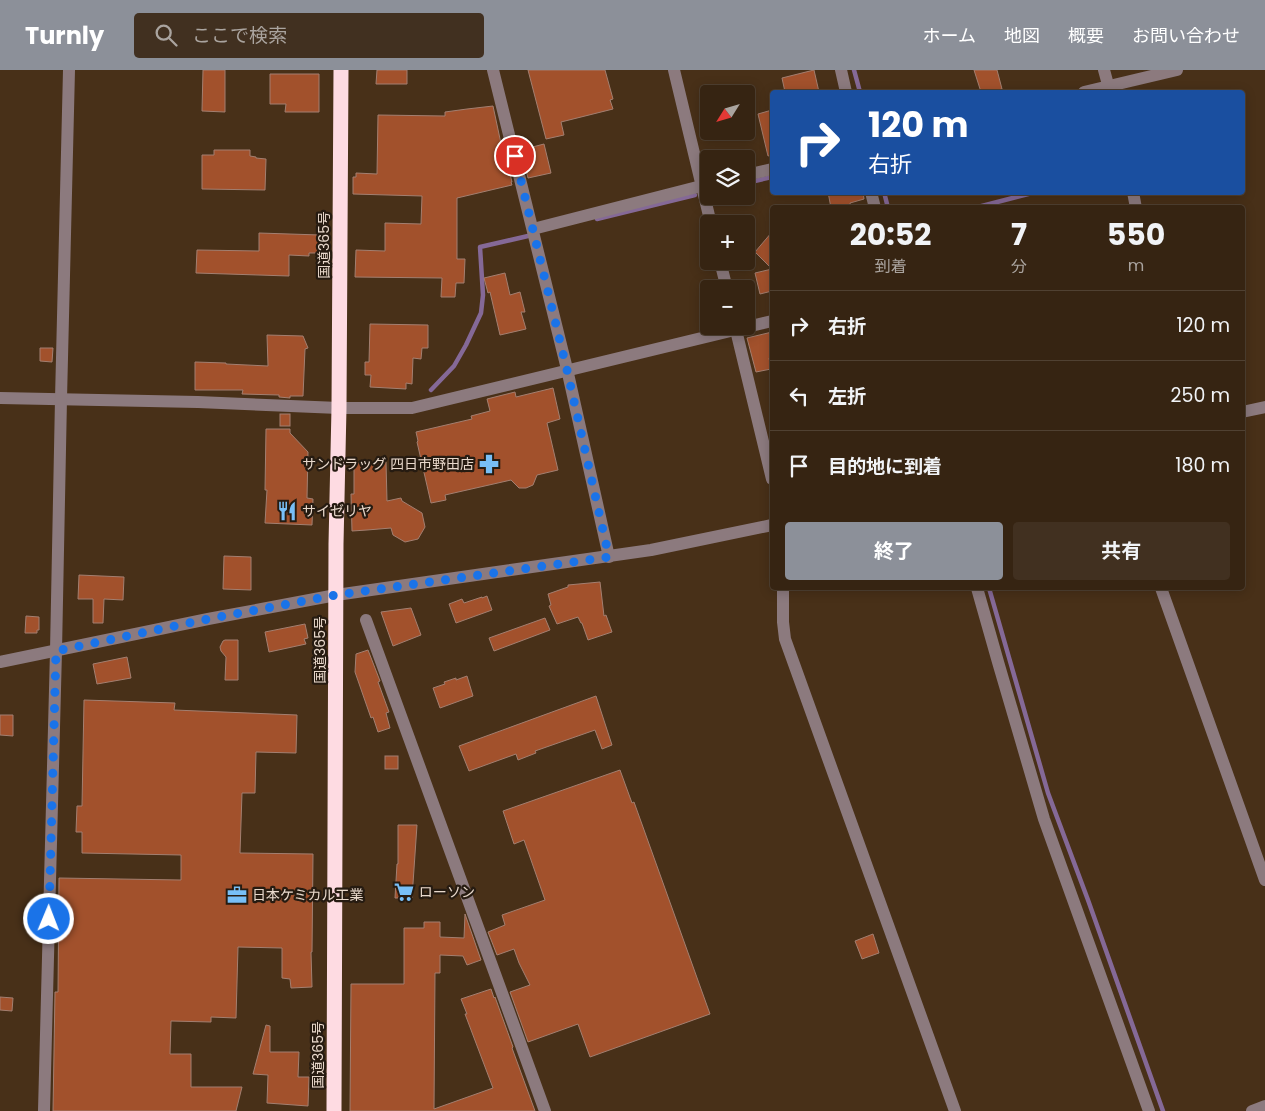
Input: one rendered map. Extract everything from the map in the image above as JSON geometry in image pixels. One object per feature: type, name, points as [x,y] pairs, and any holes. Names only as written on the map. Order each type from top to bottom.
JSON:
[{"type":"highway","name":"国道365号","points":[[334,1111],[336,544],[339,408],[341,70]]},
{"type":"street","points":[[44,1111],[69,70]]},
{"type":"street","points":[[493,70],[567,370],[609,557]]},
{"type":"street","points":[[674,70],[700,163]]},
{"type":"street","points":[[841,70],[846,90]]},
{"type":"street","points":[[1104,70],[1109,90],[1177,70]]},
{"type":"street","points":[[755,173],[770,169]]},
{"type":"street","points":[[533,229],[700,186]]},
{"type":"street","points":[[755,324],[770,321]]},
{"type":"street","points":[[0,398],[198,402],[339,408],[412,408],[708,335]]},
{"type":"street","points":[[738,335],[770,471]]},
{"type":"street","points":[[1245,411],[1265,407]]},
{"type":"street","points":[[0,662],[336,595],[609,557],[770,525]]},
{"type":"street","points":[[783,590],[783,622],[786,639],[955,1111]]},
{"type":"street","points":[[978,590],[1044,819],[1149,1111]]},
{"type":"street","points":[[1162,590],[1265,880]]},
{"type":"street","points":[[366,620],[545,1111]]},
{"type":"street","points":[[1252,1111],[1265,1106]]},
{"type":"building","points":[[203,70],[225,70],[225,112],[202,111]]},
{"type":"building","points":[[377,70],[407,70],[407,84],[376,84]]},
{"type":"building","points":[[528,70],[605,70],[613,99],[610,100],[613,109],[561,122],[564,135],[546,139]]},
{"type":"building","points":[[814,70],[819,90],[785,90],[782,78]]},
{"type":"building","points":[[974,70],[997,70],[1002,89],[980,90]]},
{"type":"building","points":[[270,74],[319,74],[319,112],[285,112],[286,104],[270,104]]},
{"type":"building","points":[[493,106],[512,185],[457,198],[457,259],[465,259],[464,283],[456,283],[455,297],[441,297],[442,278],[355,277],[356,250],[385,251],[385,223],[421,224],[422,196],[353,194],[353,177],[356,177],[356,173],[377,174],[378,115],[445,116],[445,112]]},
{"type":"building","points":[[770,111],[770,156],[768,156],[758,114]]},
{"type":"building","points":[[544,144],[551,173],[528,178],[521,150]]},
{"type":"building","points":[[214,150],[250,150],[250,156],[266,159],[265,190],[202,189],[202,155],[214,155]]},
{"type":"building","points":[[829,195],[863,195],[864,199],[850,203],[850,205],[830,205]]},
{"type":"building","points":[[259,233],[320,235],[320,253],[309,253],[309,256],[289,255],[289,276],[196,273],[197,250],[259,251]]},
{"type":"building","points":[[770,234],[770,267],[755,252]]},
{"type":"building","points":[[770,269],[770,292],[760,294],[755,273]]},
{"type":"building","points":[[505,273],[510,295],[520,292],[525,312],[521,312],[526,329],[500,335],[490,292],[488,293],[484,278]]},
{"type":"building","points":[[370,324],[428,325],[428,348],[422,348],[421,359],[413,358],[412,384],[406,383],[406,389],[370,387],[371,375],[365,375],[365,362],[369,362]]},
{"type":"building","points":[[770,332],[770,369],[756,372],[747,338]]},
{"type":"building","points":[[267,335],[303,336],[308,348],[305,349],[303,396],[290,396],[290,398],[279,397],[279,395],[242,394],[243,390],[195,390],[195,362],[268,366]]},
{"type":"building","points":[[40,348],[53,348],[52,362],[40,361]]},
{"type":"building","points":[[553,388],[560,419],[547,423],[558,470],[537,475],[533,485],[526,488],[519,488],[511,480],[445,495],[446,500],[431,503],[416,432],[472,419],[471,416],[490,411],[487,399],[515,392],[516,397]]},
{"type":"building","points":[[280,414],[290,414],[290,426],[280,426]]},
{"type":"building","points":[[266,429],[290,429],[290,433],[308,452],[307,498],[313,499],[312,525],[265,523],[267,490],[265,490]]},
{"type":"building","points":[[386,462],[387,501],[401,498],[402,501],[422,513],[425,527],[418,539],[405,542],[393,535],[391,528],[352,531],[351,494],[354,494],[354,463]]},
{"type":"building","points":[[224,556],[251,557],[251,590],[223,589]]},
{"type":"building","points":[[79,575],[124,577],[123,600],[104,599],[103,623],[93,623],[93,599],[78,599]]},
{"type":"building","points":[[600,582],[604,616],[606,615],[612,632],[588,640],[578,617],[557,624],[549,606],[551,605],[548,594],[568,587],[568,585]]},
{"type":"building","points":[[487,596],[492,610],[456,623],[449,604],[462,599],[464,603]]},
{"type":"building","points":[[411,608],[421,635],[393,646],[381,612]]},
{"type":"building","points":[[26,616],[39,617],[39,630],[37,630],[37,633],[25,633]]},
{"type":"building","points":[[545,618],[550,630],[494,651],[489,638]]},
{"type":"building","points":[[305,624],[308,638],[304,639],[306,644],[269,652],[265,632]]},
{"type":"building","points":[[225,640],[238,640],[238,680],[225,680],[226,657],[220,647]]},
{"type":"building","points":[[368,650],[389,712],[386,713],[390,728],[378,732],[373,717],[371,718],[355,672],[356,654]]},
{"type":"building","points":[[127,657],[131,678],[97,684],[93,664]]},
{"type":"building","points":[[467,676],[473,696],[440,708],[433,688],[445,684],[444,682]]},
{"type":"building","points":[[596,696],[612,745],[602,749],[595,730],[535,751],[536,753],[518,760],[516,754],[469,771],[459,746]]},
{"type":"building","points":[[84,700],[175,703],[174,710],[297,715],[296,753],[256,752],[255,793],[242,793],[240,853],[313,854],[312,987],[291,988],[290,979],[282,978],[282,948],[238,947],[236,1018],[211,1017],[211,1022],[171,1021],[170,1054],[191,1054],[191,1087],[242,1087],[236,1111],[53,1111],[55,992],[58,992],[59,878],[181,880],[181,855],[82,853],[82,832],[76,832],[77,806],[82,806]]},
{"type":"building","points":[[0,715],[13,715],[13,736],[0,735]]},
{"type":"building","points":[[385,756],[398,756],[398,769],[385,769]]},
{"type":"building","points":[[620,770],[632,803],[634,802],[710,1014],[590,1057],[578,1024],[528,1042],[510,992],[530,985],[514,949],[497,955],[488,932],[505,925],[502,915],[545,900],[524,840],[514,844],[503,811]]},
{"type":"building","points":[[398,825],[417,825],[412,898],[395,898],[398,864]]},
{"type":"building","points":[[465,914],[481,960],[467,965],[463,956],[440,955],[440,973],[435,973],[434,1109],[493,1088],[461,999],[491,989],[535,1111],[350,1111],[351,984],[404,984],[404,928],[424,928],[424,922],[440,922],[440,937],[464,938]]},
{"type":"building","points":[[873,934],[879,953],[862,959],[855,941]]},
{"type":"building","points":[[0,997],[13,998],[12,1011],[0,1010]]},
{"type":"building","points":[[266,1025],[270,1026],[270,1052],[299,1052],[298,1077],[309,1077],[308,1106],[267,1103],[268,1075],[253,1074]]},
{"type":"waterway","points":[[854,70],[859,90]]},
{"type":"waterway","points":[[755,181],[770,177]]},
{"type":"waterway","points":[[597,219],[695,195]]},
{"type":"waterway","points":[[885,195],[887,205]]},
{"type":"waterway","points":[[986,205],[1024,195]]},
{"type":"waterway","points":[[431,390],[454,366],[481,313],[483,295],[480,247],[528,236]]},
{"type":"waterway","points":[[990,590],[1048,793],[1163,1111]]},
{"type":"place","name":"サンドラッグ 四日市野田店","points":[[489,464]]},
{"type":"place","name":"サイゼリヤ","points":[[287,511]]},
{"type":"place","name":"ローソン","points":[[404,892]]},
{"type":"place","name":"日本ケミカル工業","points":[[237,895]]},
{"type":"route","points":[[49,919],[56,651],[208,619],[336,595],[609,557],[567,370],[515,156]]}]
